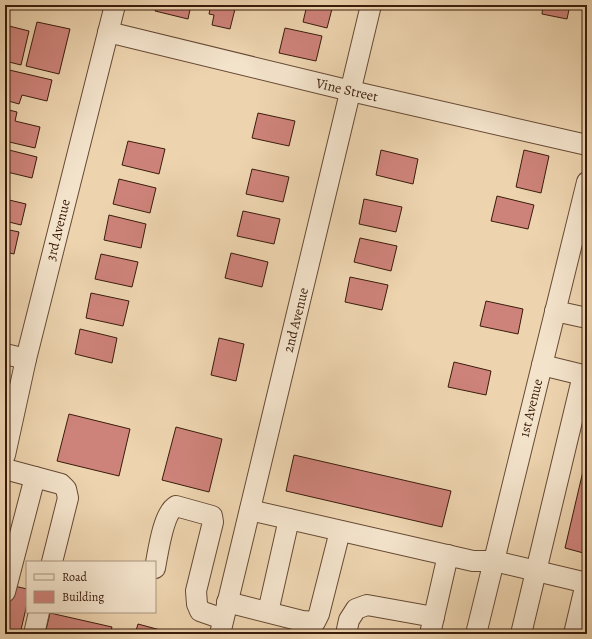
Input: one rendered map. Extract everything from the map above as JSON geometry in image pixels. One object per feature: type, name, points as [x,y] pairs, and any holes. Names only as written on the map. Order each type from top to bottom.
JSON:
[{"type":"street","name":"3rd Avenue","points":[[5,451],[26,359],[115,5]]},
{"type":"street","name":"2nd Avenue","points":[[223,618],[371,5]]},
{"type":"street","name":"Vine Street","points":[[108,32],[351,91],[587,145]]},
{"type":"street","name":"1st Avenue","points":[[476,634],[587,182]]},
{"type":"street","points":[[555,311],[587,318]]},
{"type":"street","points":[[5,354],[26,359]]},
{"type":"street","points":[[520,634],[585,375],[542,365]]},
{"type":"street","points":[[5,469],[61,484],[66,489],[68,498],[52,561]]},
{"type":"street","points":[[5,592],[35,477]]},
{"type":"street","points":[[156,564],[166,520],[172,508],[176,506],[212,516],[213,522],[196,591],[196,604],[200,611],[223,618],[268,612],[302,621],[314,622],[319,614],[340,531]]},
{"type":"street","points":[[250,510],[473,561],[494,561],[587,583],[574,634]]},
{"type":"street","points":[[268,612],[290,519]]},
{"type":"street","points":[[346,634],[349,620],[356,609],[367,605],[432,626],[448,555]]},
{"type":"street","points":[[34,634],[40,613]]},
{"type":"building","points":[[157,5],[191,5],[188,19],[155,11]]},
{"type":"building","points":[[198,5],[236,5],[230,29],[212,25],[214,15],[209,14],[210,9],[198,7]]},
{"type":"building","points":[[307,5],[333,5],[327,28],[303,22]]},
{"type":"building","points":[[543,5],[570,5],[567,19],[542,14]]},
{"type":"building","points":[[37,22],[70,29],[59,74],[26,66]]},
{"type":"building","points":[[5,25],[29,31],[21,65],[5,61]]},
{"type":"building","points":[[285,28],[322,36],[316,61],[279,53]]},
{"type":"building","points":[[5,69],[52,80],[47,101],[22,95],[19,104],[5,100]]},
{"type":"building","points":[[5,109],[17,112],[15,121],[40,127],[35,148],[5,141]]},
{"type":"building","points":[[258,113],[295,121],[289,146],[252,138]]},
{"type":"building","points":[[128,141],[165,149],[159,174],[122,165]]},
{"type":"building","points":[[5,149],[37,157],[32,178],[7,172],[5,180]]},
{"type":"building","points":[[381,150],[418,159],[413,184],[376,175]]},
{"type":"building","points":[[524,150],[549,156],[541,193],[516,187]]},
{"type":"building","points":[[252,169],[289,177],[283,202],[246,194]]},
{"type":"building","points":[[119,179],[156,188],[150,213],[113,204]]},
{"type":"building","points":[[497,196],[534,205],[528,229],[491,221]]},
{"type":"building","points":[[5,199],[26,204],[21,225],[5,221]]},
{"type":"building","points":[[364,199],[402,207],[396,232],[359,224]]},
{"type":"building","points":[[243,211],[280,219],[274,244],[237,236]]},
{"type":"building","points":[[109,215],[146,224],[141,248],[104,240]]},
{"type":"building","points":[[5,229],[19,232],[14,254],[5,252]]},
{"type":"building","points":[[360,238],[397,246],[391,271],[354,262]]},
{"type":"building","points":[[231,253],[268,262],[262,287],[225,278]]},
{"type":"building","points":[[101,254],[138,262],[132,287],[95,279]]},
{"type":"building","points":[[350,277],[388,285],[382,310],[345,302]]},
{"type":"building","points":[[91,293],[129,301],[123,326],[86,318]]},
{"type":"building","points":[[486,301],[523,309],[518,334],[480,326]]},
{"type":"building","points":[[80,329],[117,338],[112,363],[75,354]]},
{"type":"building","points":[[219,338],[244,344],[236,381],[211,375]]},
{"type":"building","points":[[454,362],[491,371],[486,395],[448,387]]},
{"type":"building","points":[[69,414],[130,429],[119,476],[57,461]]},
{"type":"building","points":[[176,427],[222,439],[209,492],[162,480]]},
{"type":"building","points":[[587,454],[587,554],[565,548]]},
{"type":"building","points":[[294,455],[451,491],[442,527],[286,491]]},
{"type":"building","points":[[10,585],[26,589],[26,608],[20,634],[5,634],[5,604]]},
{"type":"building","points":[[50,613],[112,627],[110,634],[45,634]]},
{"type":"building","points":[[138,624],[164,631],[163,634],[135,634]]}]
